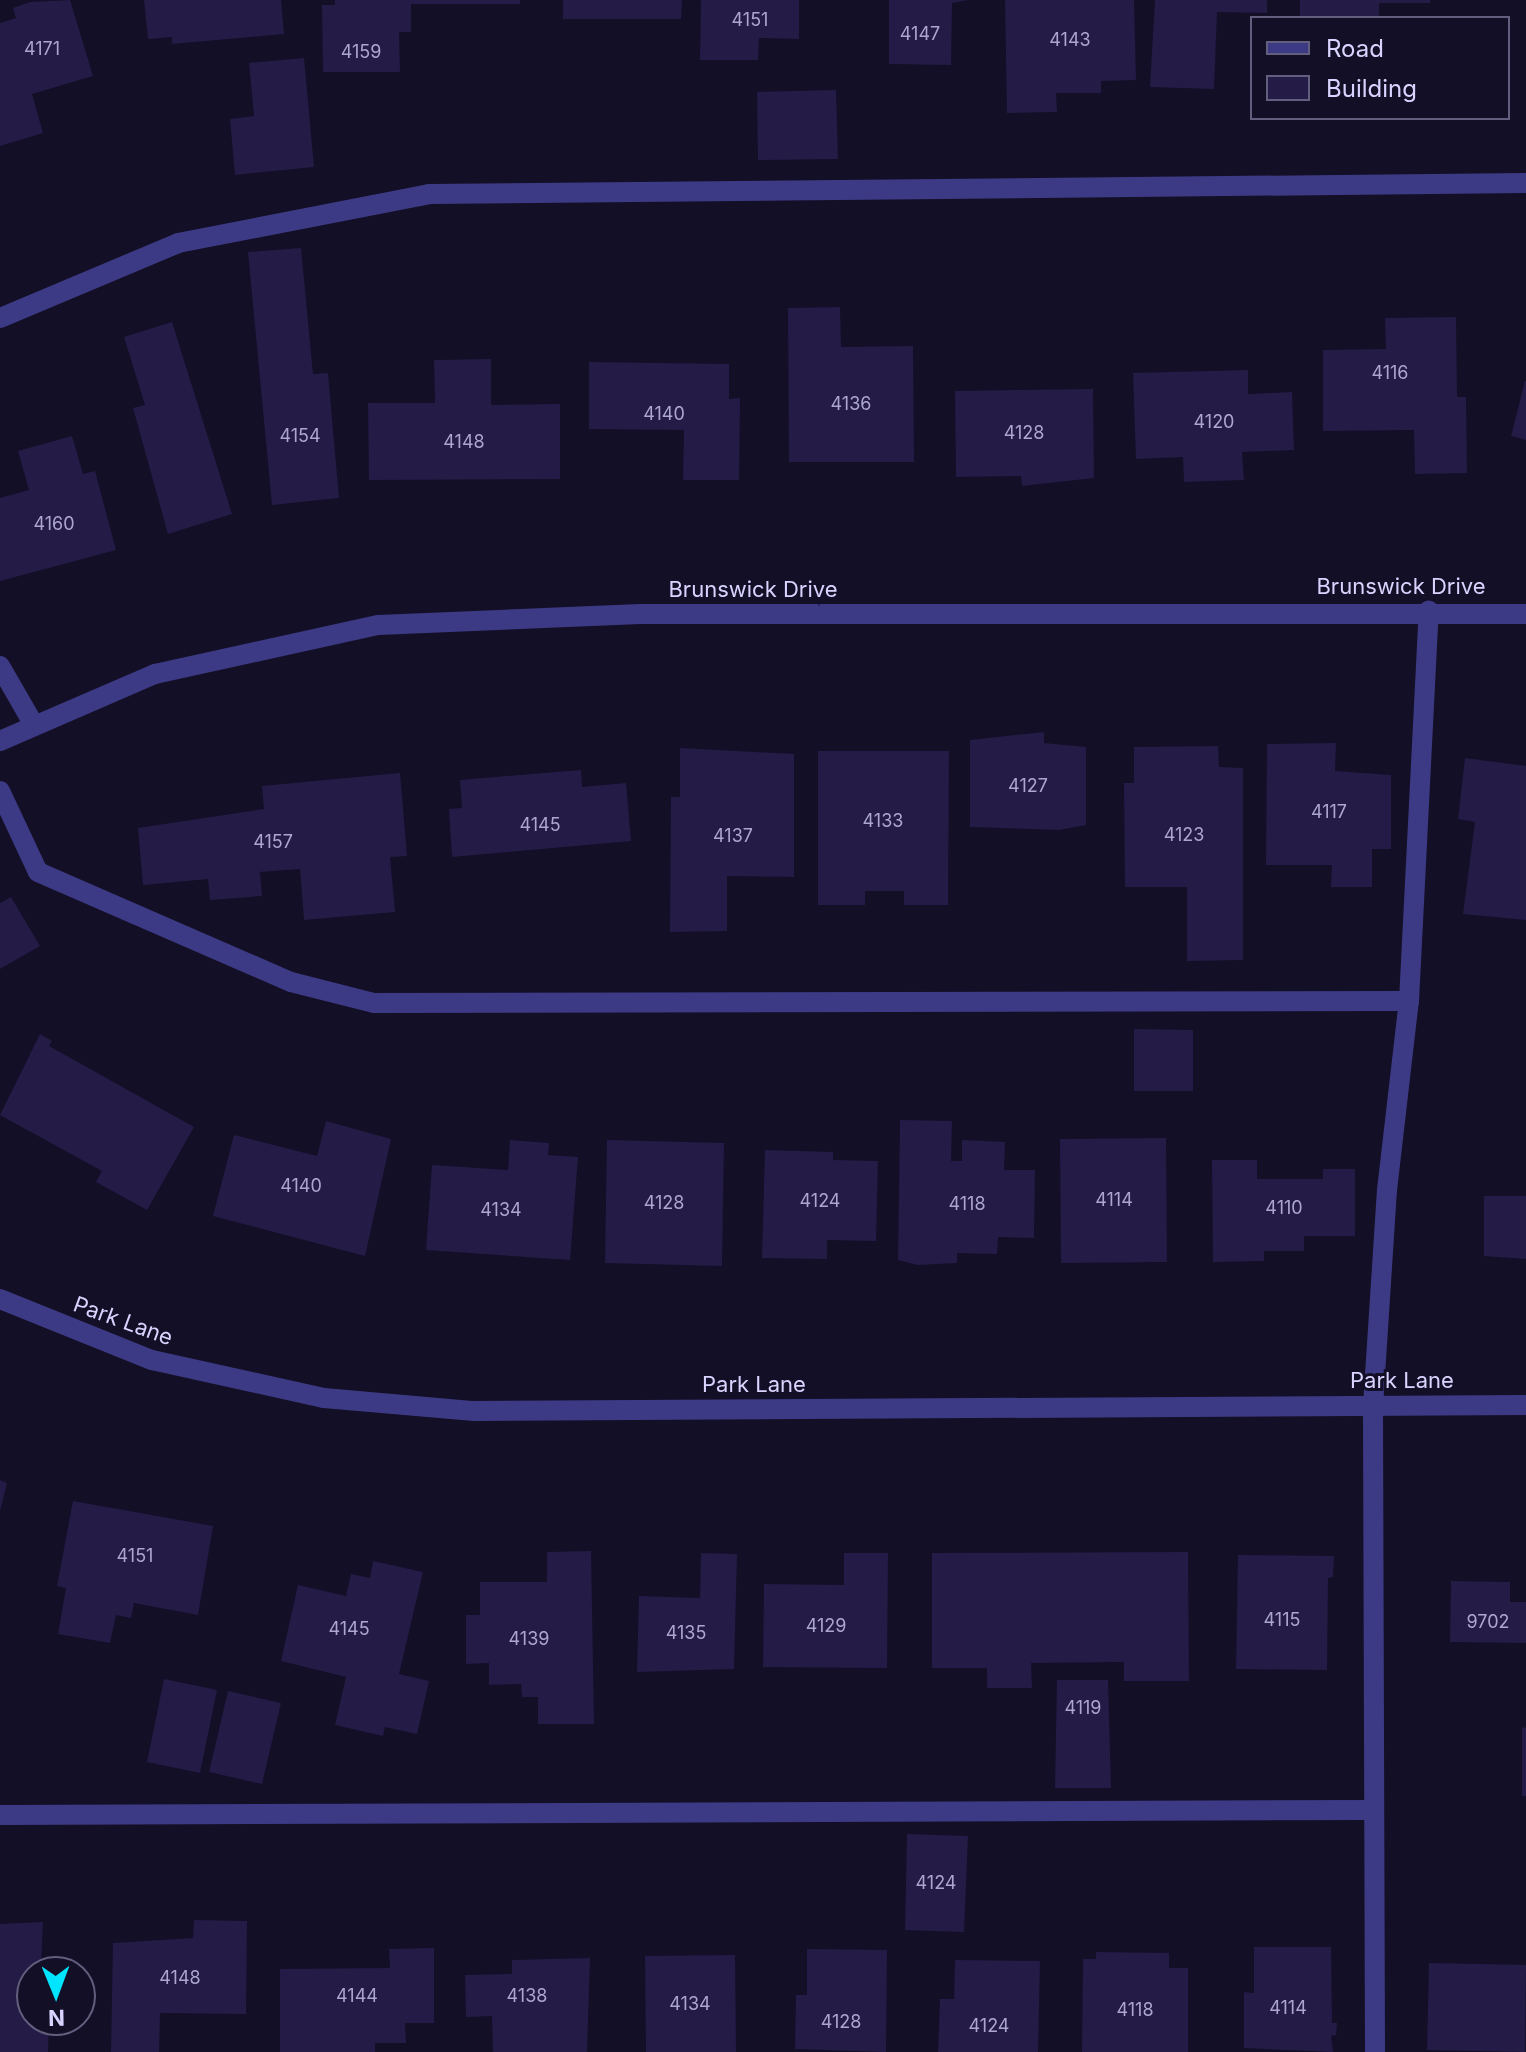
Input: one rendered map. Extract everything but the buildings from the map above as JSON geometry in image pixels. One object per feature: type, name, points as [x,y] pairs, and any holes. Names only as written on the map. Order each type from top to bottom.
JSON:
[{"type":"street","points":[[0,318],[178,243],[429,194],[1526,183]]},
{"type":"street","points":[[1375,2052],[1373,1406],[1387,1190],[1409,1001],[1429,611]]},
{"type":"street","name":"Brunswick Drive","points":[[0,741],[155,674],[378,625],[640,614],[1429,611],[1526,614]]},
{"type":"street","points":[[0,666],[34,725]]},
{"type":"street","points":[[0,791],[38,872],[291,982],[374,1003],[1409,1001]]},
{"type":"street","name":"Park Lane","points":[[0,1299],[152,1360],[324,1398],[474,1411],[1526,1405]]},
{"type":"street","points":[[0,1815],[1374,1810]]}]
